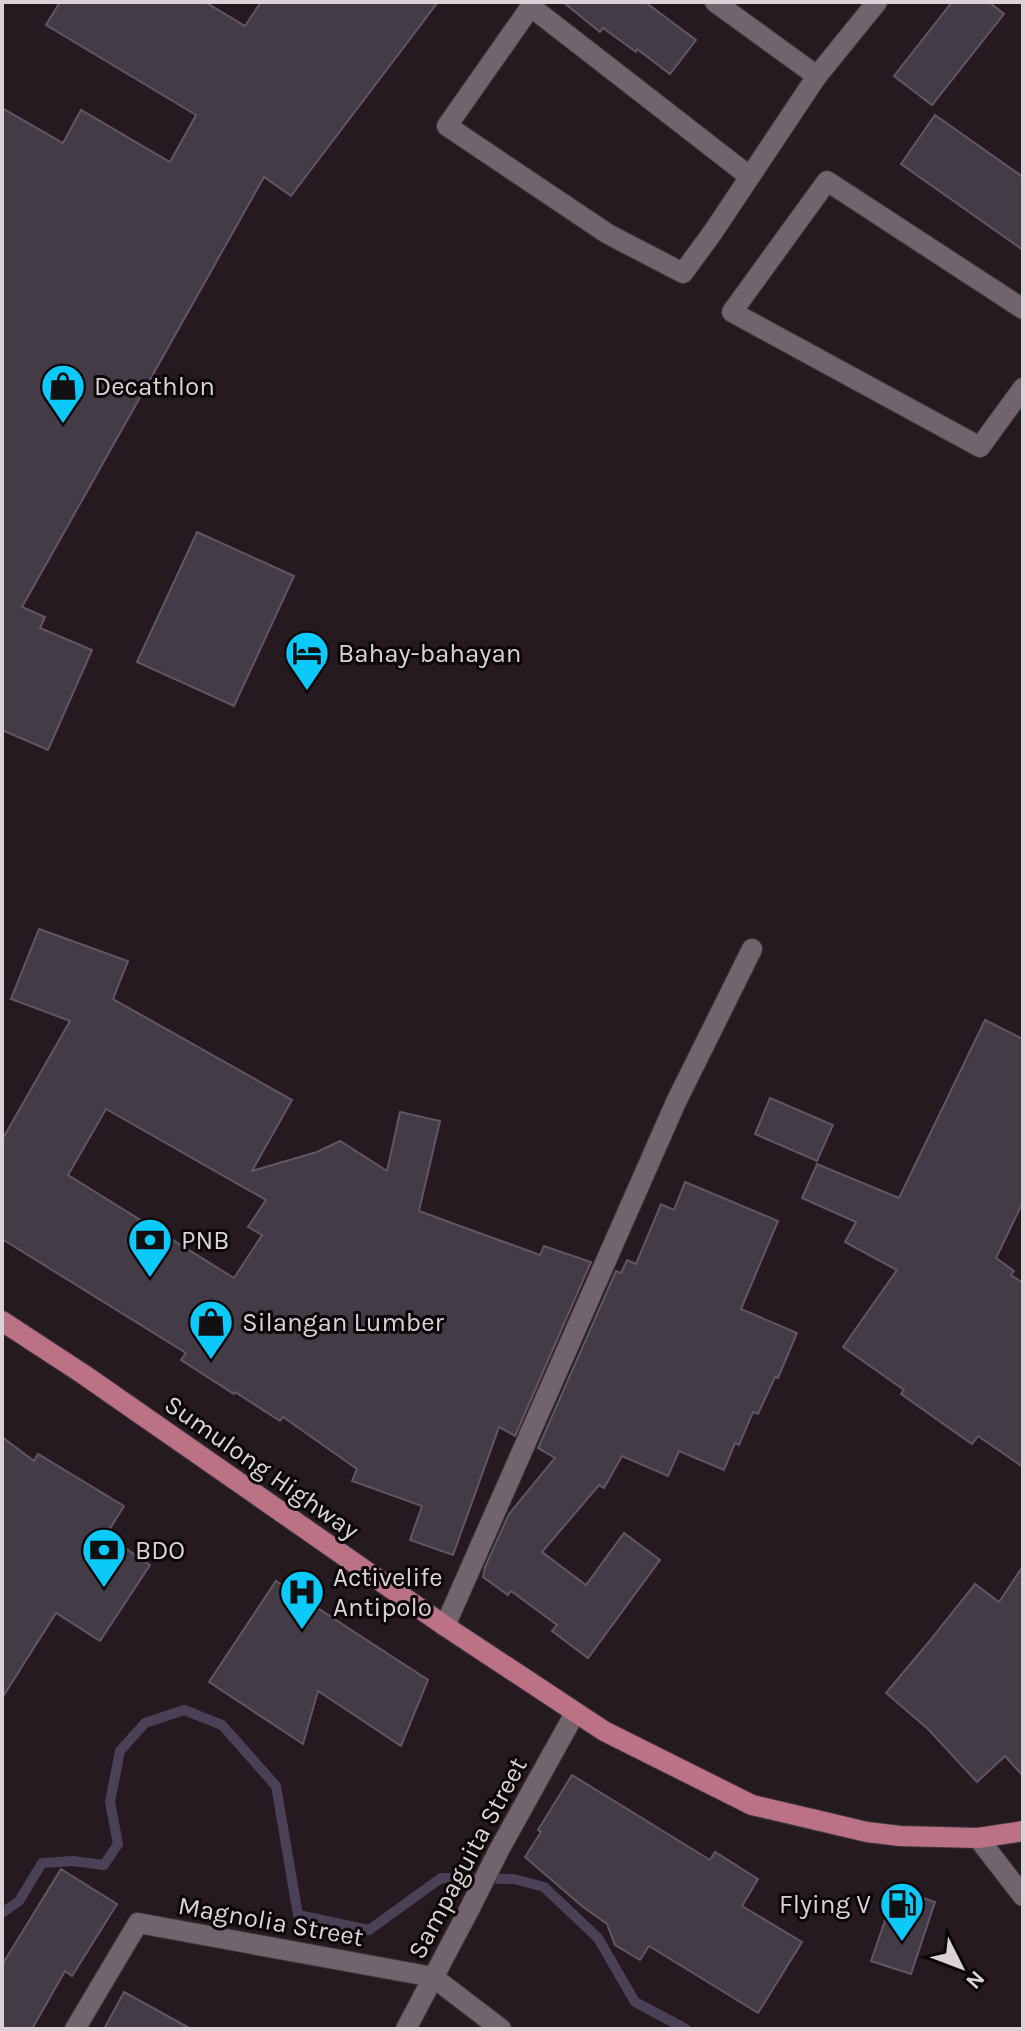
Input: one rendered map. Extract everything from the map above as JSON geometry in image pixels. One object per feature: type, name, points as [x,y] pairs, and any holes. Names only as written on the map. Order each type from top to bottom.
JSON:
[{"type":"main road","name":"Sumulong Highway","points":[[2,1321],[575,1713],[604,1731],[752,1805],[867,1832],[900,1836],[978,1838],[1023,1831]]},
{"type":"street","points":[[715,2],[817,76]]},
{"type":"street","points":[[749,176],[532,4],[447,126],[608,234],[683,273],[713,232],[817,76],[877,2]]},
{"type":"street","points":[[1023,309],[827,181],[732,312],[980,447],[1023,388]]},
{"type":"street","points":[[445,1626],[676,1102],[752,949]]},
{"type":"street","name":"Sampaguita Street","points":[[406,2029],[499,1850],[575,1713]]},
{"type":"street","points":[[978,1838],[1023,1896]]},
{"type":"street","name":"Magnolia Street","points":[[75,2029],[138,1923],[433,1977],[501,2029]]},
{"type":"building","points":[[60,2],[205,2],[245,26],[261,2],[438,2],[291,196],[264,177],[22,607],[45,617],[40,628],[92,650],[48,750],[2,730],[2,108],[63,143],[81,110],[170,162],[196,115],[46,25]]},
{"type":"building","points":[[563,2],[645,2],[696,40],[670,74],[603,28],[600,32]]},
{"type":"building","points":[[952,2],[989,2],[1004,14],[932,105],[894,76]]},
{"type":"building","points":[[935,115],[1023,177],[1023,250],[901,164]]},
{"type":"building","points":[[197,532],[294,576],[234,706],[137,662]]},
{"type":"building","points":[[39,929],[128,961],[113,999],[292,1100],[252,1171],[317,1152],[340,1141],[387,1171],[400,1112],[440,1121],[419,1211],[540,1255],[544,1246],[591,1262],[515,1436],[499,1427],[453,1555],[410,1540],[422,1506],[352,1481],[357,1469],[283,1417],[280,1421],[234,1394],[181,1360],[186,1353],[2,1239],[2,1140],[70,1021],[11,999]],"holes":[[[106,1109],[266,1200],[248,1227],[262,1235],[234,1278],[68,1175]]]},
{"type":"building","points":[[985,1020],[1023,1039],[1023,1202],[996,1258],[1014,1271],[1011,1275],[1023,1283],[1023,1467],[978,1436],[972,1444],[901,1394],[904,1390],[843,1347],[897,1270],[845,1242],[856,1222],[802,1198],[817,1164],[899,1198]]},
{"type":"building","points":[[770,1098],[833,1125],[817,1161],[755,1134]]},
{"type":"building","points":[[685,1182],[778,1221],[741,1309],[797,1333],[778,1378],[775,1377],[758,1414],[753,1412],[724,1470],[679,1451],[668,1476],[622,1456],[604,1488],[599,1485],[542,1552],[586,1585],[624,1533],[660,1560],[588,1658],[552,1631],[557,1625],[511,1591],[508,1595],[483,1577],[485,1567],[509,1514],[555,1458],[538,1448],[616,1271],[621,1273],[627,1260],[636,1264],[661,1204],[674,1210]]},
{"type":"building","points":[[2,1437],[34,1461],[38,1454],[124,1506],[106,1535],[150,1565],[100,1641],[56,1613],[2,1698]]},
{"type":"building","points":[[1023,1566],[1023,1776],[1005,1756],[977,1782],[928,1729],[886,1693],[975,1584],[999,1602]]},
{"type":"building","points":[[276,1581],[428,1680],[401,1746],[318,1691],[303,1744],[209,1682]]},
{"type":"building","points":[[572,1775],[710,1860],[715,1852],[758,1879],[742,1906],[802,1942],[758,2013],[649,1946],[640,1960],[615,1945],[607,1924],[525,1857]]},
{"type":"building","points":[[61,1869],[117,1904],[72,1976],[65,1971],[32,2029],[2,2029],[2,1965]]},
{"type":"building","points":[[896,1889],[935,1902],[911,1974],[871,1961]]},
{"type":"building","points":[[124,1992],[191,2029],[104,2029]]},
{"type":"waterway","points":[[2,1913],[19,1901],[42,1863],[73,1861],[104,1865],[118,1844],[110,1802],[120,1751],[145,1723],[184,1710],[222,1725],[276,1786],[298,1915],[369,1930],[441,1878],[514,1879],[544,1887],[598,1938],[635,2002],[686,2029]]},
{"type":"place","name":"Decathlon","points":[[63,425]]},
{"type":"place","name":"Bahay-bahayan","points":[[307,692]]},
{"type":"place","name":"PNB","points":[[150,1279]]},
{"type":"place","name":"Silangan Lumber","points":[[211,1361]]},
{"type":"place","name":"BDO","points":[[104,1589]]},
{"type":"place","name":"Activelife Antipolo","points":[[302,1631]]},
{"type":"place","name":"Flying V","points":[[902,1943]]}]
